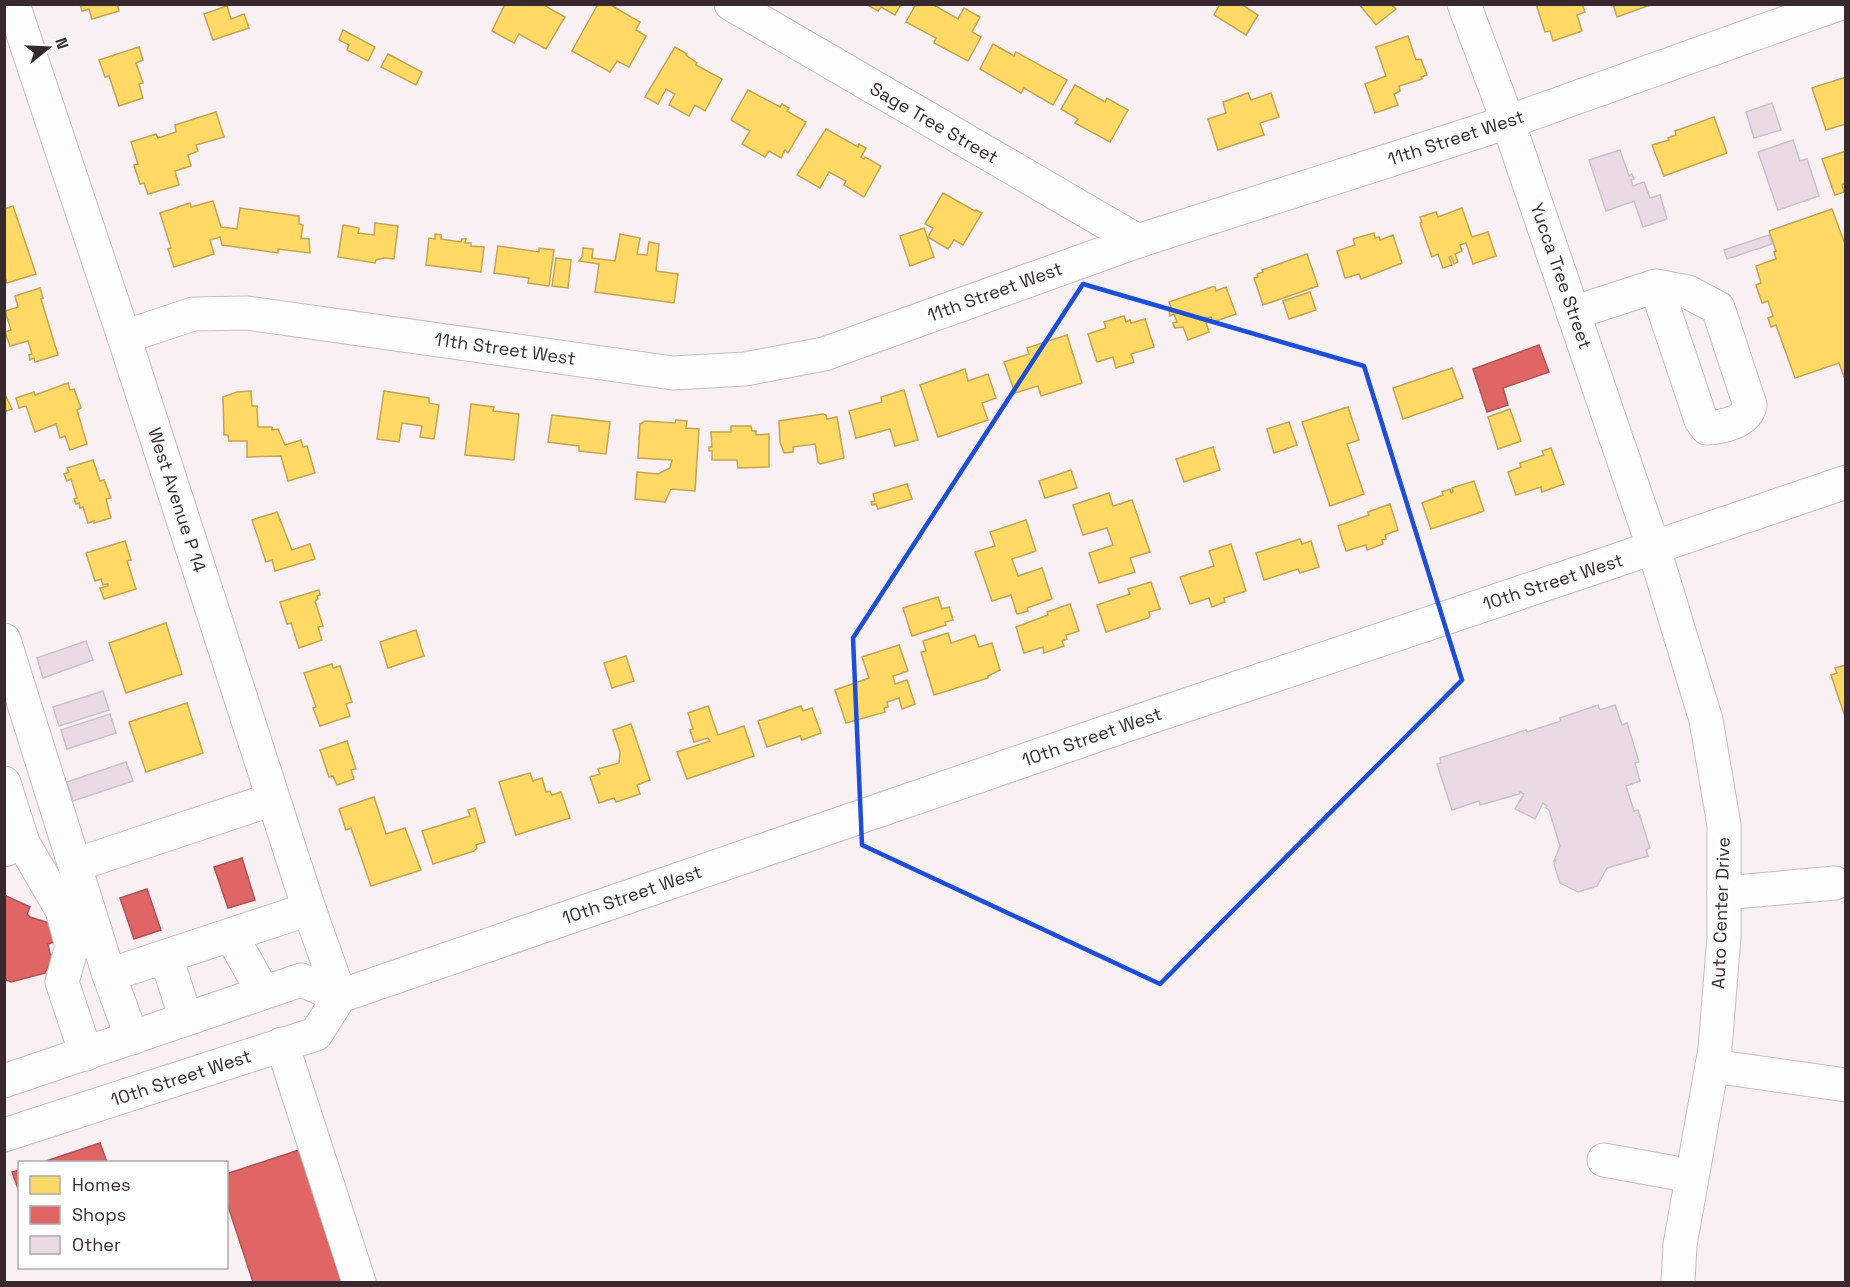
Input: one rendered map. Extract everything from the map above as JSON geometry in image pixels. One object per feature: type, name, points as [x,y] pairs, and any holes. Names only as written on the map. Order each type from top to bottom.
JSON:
[{"type":"street","name":"West Avenue P 14","points":[[13,4],[124,337],[309,909],[340,996]]},
{"type":"street","name":"Sage Tree Street","points":[[731,4],[1138,241]]},
{"type":"street","name":"Yucca Tree Street","points":[[1464,4],[1508,122],[1654,549]]},
{"type":"street","name":"11th Street West","points":[[124,337],[193,314],[247,313],[673,373],[745,369],[824,354],[1138,241],[1508,122],[1838,4]]},
{"type":"street","points":[[1573,313],[1656,286],[1688,292],[1718,308],[1750,405],[1749,411],[1743,418],[1707,428],[1701,420],[1656,286]]},
{"type":"street","name":"10th Street West","points":[[4,1136],[316,1034],[340,996],[1096,735],[1654,549],[1845,482]]},
{"type":"street","name":"Auto Center Drive","points":[[1654,549],[1706,720],[1724,825],[1724,936],[1712,1066],[1680,1245],[1678,1282]]},
{"type":"street","points":[[4,640],[109,975],[132,1038]]},
{"type":"street","points":[[4,783],[14,846],[62,910],[72,946],[62,982],[86,1053]]},
{"type":"street","points":[[75,865],[273,799]]},
{"type":"street","points":[[1724,893],[1835,883]]},
{"type":"street","points":[[109,975],[309,909]]},
{"type":"street","points":[[231,935],[263,992]]},
{"type":"street","points":[[166,957],[186,1019]]},
{"type":"street","points":[[4,1081],[301,980],[340,996]]},
{"type":"street","points":[[282,1044],[359,1282]]},
{"type":"street","points":[[1712,1066],[1845,1085]]},
{"type":"street","points":[[1604,1160],[1692,1176]]},
{"type":"highlighted area","points":[[1083,284],[1364,366],[1462,680],[1160,984],[862,845],[853,638]]},
{"type":"building: Homes","points":[[80,4],[117,4],[119,11],[92,19],[89,9],[82,11]]},
{"type":"building: Homes","points":[[505,4],[542,4],[565,17],[546,49],[519,34],[514,43],[492,31]]},
{"type":"building: Homes","points":[[598,4],[609,4],[640,22],[636,30],[646,36],[629,67],[617,61],[610,72],[572,51]]},
{"type":"building: Homes","points":[[866,4],[901,4],[895,15],[881,7],[878,11]]},
{"type":"building: Homes","points":[[916,4],[932,4],[958,19],[964,8],[980,17],[972,32],[981,37],[968,61],[934,43],[936,38],[906,22]]},
{"type":"building: Homes","points":[[1220,4],[1241,4],[1258,15],[1246,35],[1214,15]]},
{"type":"building: Homes","points":[[1359,4],[1391,4],[1396,9],[1376,25]]},
{"type":"building: Homes","points":[[1536,4],[1582,4],[1585,12],[1577,15],[1582,31],[1553,41],[1550,31],[1545,32]]},
{"type":"building: Homes","points":[[1613,4],[1653,4],[1617,17]]},
{"type":"building: Homes","points":[[227,6],[231,19],[244,14],[249,28],[213,40],[204,14]]},
{"type":"building: Homes","points":[[343,30],[375,47],[368,61],[347,50],[349,45],[339,40]]},
{"type":"building: Homes","points":[[1408,36],[1416,60],[1421,59],[1427,75],[1421,77],[1422,79],[1399,86],[1400,91],[1394,94],[1398,105],[1375,113],[1365,84],[1386,76],[1376,47]]},
{"type":"building: Homes","points":[[993,44],[1014,56],[1016,52],[1067,80],[1053,105],[1024,88],[1021,93],[980,69]]},
{"type":"building: Homes","points":[[139,47],[143,60],[136,63],[143,83],[139,84],[143,98],[119,106],[109,76],[105,77],[99,60]]},
{"type":"building: Homes","points":[[675,47],[687,54],[697,63],[696,65],[722,79],[705,111],[695,105],[689,116],[669,105],[675,94],[666,89],[658,104],[645,97]]},
{"type":"building: Homes","points":[[388,54],[422,72],[416,85],[381,67]]},
{"type":"building: Homes","points":[[1846,77],[1846,124],[1826,130],[1812,88]]},
{"type":"building: Homes","points":[[1075,85],[1105,102],[1107,98],[1128,110],[1110,142],[1075,123],[1078,119],[1061,109]]},
{"type":"building: Homes","points":[[748,90],[780,107],[782,104],[789,108],[787,111],[806,122],[788,153],[785,150],[781,158],[769,151],[765,157],[742,144],[750,131],[731,120]]},
{"type":"building: Homes","points":[[1248,93],[1251,100],[1271,93],[1279,117],[1260,123],[1264,135],[1218,150],[1208,119],[1226,113],[1223,102]]},
{"type":"building: Homes","points":[[216,112],[224,137],[196,145],[198,151],[188,155],[191,166],[175,171],[179,185],[148,194],[144,183],[140,184],[134,165],[138,164],[131,142],[156,134],[158,138],[176,132],[175,125]]},
{"type":"building: Homes","points":[[1714,117],[1727,153],[1664,176],[1652,145],[1669,140],[1668,138],[1676,135],[1675,131]]},
{"type":"building: Homes","points":[[826,129],[858,147],[859,144],[866,148],[861,157],[881,166],[864,197],[844,185],[846,181],[829,172],[820,188],[797,175]]},
{"type":"building: Homes","points":[[1846,151],[1846,183],[1842,185],[1844,192],[1835,195],[1822,159]]},
{"type":"building: Homes","points":[[943,193],[982,213],[963,245],[954,240],[948,249],[928,237],[933,228],[925,224]]},
{"type":"building: Homes","points":[[213,201],[221,227],[237,229],[240,208],[299,216],[299,224],[303,225],[301,238],[309,239],[310,253],[278,249],[278,253],[222,245],[220,237],[210,240],[214,254],[174,267],[168,249],[171,248],[160,213],[190,203],[191,207]]},
{"type":"building: Homes","points":[[13,206],[36,274],[7,283],[4,275],[4,209]]},
{"type":"building: Homes","points":[[1462,208],[1472,237],[1488,232],[1496,256],[1473,264],[1466,243],[1460,245],[1462,251],[1455,254],[1458,262],[1454,264],[1451,256],[1449,257],[1452,265],[1443,268],[1438,254],[1432,257],[1420,217],[1436,212],[1438,217]]},
{"type":"building: Homes","points":[[1832,209],[1846,247],[1846,382],[1839,363],[1795,378],[1776,325],[1771,327],[1768,318],[1773,316],[1768,301],[1762,303],[1756,285],[1761,283],[1756,266],[1776,259],[1774,252],[1776,251],[1769,231]]},
{"type":"building: Homes","points":[[375,223],[398,226],[394,259],[384,258],[376,260],[375,263],[338,257],[343,225],[359,228],[358,233],[374,235]]},
{"type":"building: Homes","points":[[924,228],[934,257],[910,266],[900,236]]},
{"type":"building: Homes","points":[[1374,233],[1375,238],[1379,237],[1380,240],[1393,235],[1402,263],[1361,279],[1359,274],[1345,278],[1337,251],[1355,245],[1353,239]]},
{"type":"building: Homes","points":[[435,234],[441,235],[441,239],[461,242],[462,239],[466,239],[465,243],[471,243],[471,246],[484,247],[481,272],[426,265],[429,238],[435,239]]},
{"type":"building: Homes","points":[[620,234],[640,238],[637,254],[647,255],[649,242],[659,244],[656,271],[678,274],[674,303],[595,292],[599,264],[579,261],[583,248],[593,249],[592,258],[615,261]]},
{"type":"building: Homes","points":[[498,246],[539,252],[539,248],[554,250],[549,286],[528,283],[529,278],[494,273]]},
{"type":"building: Homes","points":[[1307,254],[1318,286],[1263,305],[1254,278],[1258,277],[1257,274],[1263,272],[1262,270]]},
{"type":"building: Homes","points":[[556,258],[571,260],[568,288],[552,286]]},
{"type":"building: Homes","points":[[1215,287],[1216,291],[1226,287],[1236,314],[1213,322],[1211,317],[1205,319],[1209,332],[1188,340],[1183,327],[1175,328],[1173,323],[1177,322],[1174,314],[1170,316],[1169,311],[1172,310],[1169,302]]},
{"type":"building: Homes","points":[[40,288],[43,298],[41,299],[58,355],[35,362],[34,358],[30,360],[29,355],[32,354],[28,341],[10,346],[5,332],[11,330],[5,311],[18,307],[15,296]]},
{"type":"building: Homes","points":[[1310,292],[1316,310],[1289,319],[1283,301]]},
{"type":"building: Homes","points":[[1124,316],[1126,322],[1130,320],[1131,323],[1145,319],[1154,347],[1131,354],[1134,362],[1116,368],[1113,357],[1097,362],[1088,334],[1106,328],[1104,322]]},
{"type":"building: Homes","points":[[1067,335],[1082,383],[1041,396],[1038,386],[1015,393],[1004,362],[1029,354],[1027,348]]},
{"type":"building: Homes","points":[[1452,368],[1463,398],[1403,419],[1393,388]]},
{"type":"building: Homes","points":[[965,369],[968,381],[988,374],[996,398],[982,403],[988,420],[938,437],[920,385]]},
{"type":"building: Homes","points":[[68,383],[70,390],[74,389],[81,408],[77,410],[87,444],[70,450],[65,436],[60,438],[56,424],[35,432],[26,406],[19,408],[16,398],[34,392],[35,395]]},
{"type":"building: Homes","points":[[904,390],[918,440],[895,446],[890,429],[856,438],[849,411],[882,402],[881,397]]},
{"type":"building: Homes","points":[[251,391],[252,406],[257,406],[258,427],[278,429],[285,445],[301,440],[303,447],[307,446],[315,473],[288,481],[281,456],[247,457],[247,441],[229,441],[228,435],[224,435],[223,397],[237,392]]},
{"type":"building: Homes","points":[[384,391],[429,398],[429,403],[439,405],[434,439],[420,437],[422,426],[402,423],[399,442],[377,439]]},
{"type":"building: Homes","points":[[4,392],[12,409],[4,412]]},
{"type":"building: Homes","points":[[471,404],[494,407],[493,411],[519,414],[514,460],[465,455]]},
{"type":"building: Homes","points":[[1348,407],[1359,440],[1347,444],[1364,494],[1330,506],[1302,422]]},
{"type":"building: Homes","points":[[1510,409],[1521,441],[1498,449],[1488,417]]},
{"type":"building: Homes","points":[[823,414],[827,419],[837,417],[844,458],[820,464],[815,444],[793,447],[793,452],[784,453],[780,442],[779,421]]},
{"type":"building: Homes","points":[[552,415],[610,422],[606,454],[579,451],[579,446],[548,442]]},
{"type":"building: Homes","points":[[676,420],[687,421],[686,428],[699,429],[695,491],[671,489],[665,502],[635,499],[637,472],[658,474],[670,468],[672,460],[638,458],[640,424],[645,421],[675,423]]},
{"type":"building: Homes","points":[[1289,422],[1297,445],[1274,453],[1267,429]]},
{"type":"building: Homes","points":[[731,426],[751,426],[752,431],[756,431],[756,435],[769,434],[769,467],[738,468],[737,460],[712,460],[712,451],[709,451],[709,447],[712,447],[711,432],[731,432]]},
{"type":"building: Homes","points":[[1213,447],[1220,470],[1184,482],[1176,459]]},
{"type":"building: Homes","points":[[1551,448],[1564,484],[1542,492],[1541,487],[1516,495],[1508,472],[1521,467],[1520,463],[1544,455],[1542,451]]},
{"type":"building: Homes","points":[[93,460],[100,481],[104,480],[111,498],[106,499],[111,518],[88,523],[83,507],[80,508],[79,503],[76,504],[74,499],[77,498],[71,479],[67,481],[64,474],[69,472],[67,468]]},
{"type":"building: Homes","points":[[1071,470],[1077,488],[1045,498],[1039,481]]},
{"type":"building: Homes","points":[[1474,481],[1484,511],[1431,529],[1422,503],[1443,495],[1442,492],[1450,489],[1451,493],[1452,488]]},
{"type":"building: Homes","points":[[907,484],[912,499],[878,509],[876,504],[872,505],[871,502],[875,501],[873,494]]},
{"type":"building: Homes","points":[[1109,493],[1113,506],[1132,500],[1150,552],[1130,558],[1135,572],[1099,583],[1089,553],[1113,545],[1107,528],[1083,535],[1073,505]]},
{"type":"building: Homes","points":[[1390,504],[1398,530],[1385,535],[1386,539],[1382,540],[1383,544],[1367,550],[1366,545],[1346,551],[1338,526],[1369,515],[1368,512]]},
{"type":"building: Homes","points":[[277,512],[292,550],[310,544],[315,559],[275,571],[272,560],[266,562],[252,520]]},
{"type":"building: Homes","points":[[1026,520],[1036,551],[1012,559],[1018,576],[1042,568],[1052,599],[1017,614],[1011,595],[992,601],[975,552],[995,546],[990,532]]},
{"type":"building: Homes","points":[[1300,539],[1302,544],[1311,541],[1319,567],[1300,573],[1298,569],[1264,580],[1256,553]]},
{"type":"building: Homes","points":[[125,541],[131,560],[127,561],[136,589],[104,599],[100,588],[108,584],[103,585],[101,579],[95,581],[86,553]]},
{"type":"building: Homes","points":[[1231,544],[1246,591],[1224,598],[1225,602],[1212,607],[1209,598],[1190,604],[1180,577],[1214,566],[1209,551]]},
{"type":"building: Homes","points":[[1151,582],[1160,609],[1149,612],[1148,618],[1106,632],[1097,605],[1130,594],[1128,589]]},
{"type":"building: Homes","points":[[319,590],[320,595],[315,601],[323,626],[318,627],[322,640],[299,648],[291,623],[287,624],[280,602]]},
{"type":"building: Homes","points":[[938,597],[942,609],[949,607],[953,620],[945,622],[946,625],[912,636],[903,608]]},
{"type":"building: Homes","points":[[1070,604],[1079,631],[1066,635],[1067,639],[1062,641],[1064,646],[1044,653],[1043,647],[1024,653],[1016,627]]},
{"type":"building: Homes","points":[[166,623],[182,674],[126,693],[109,643]]},
{"type":"building: Homes","points":[[416,630],[424,656],[388,668],[380,642]]},
{"type":"building: Homes","points":[[948,633],[951,643],[975,635],[979,647],[992,643],[1000,670],[988,678],[934,695],[921,652],[926,651],[923,641]]},
{"type":"building: Homes","points":[[899,645],[908,671],[893,676],[895,684],[907,680],[915,704],[902,709],[899,698],[887,702],[888,707],[884,708],[885,712],[846,723],[835,690],[869,678],[862,657]]},
{"type":"building: Homes","points":[[626,656],[634,681],[612,688],[604,663]]},
{"type":"building: Homes","points":[[332,664],[333,668],[340,666],[352,702],[346,704],[350,716],[320,726],[304,673]]},
{"type":"building: Homes","points":[[1846,665],[1846,720],[1831,675],[1837,673],[1835,668]]},
{"type":"building: Homes","points":[[187,703],[203,753],[146,772],[129,722]]},
{"type":"building: Homes","points":[[708,706],[718,735],[744,726],[754,756],[687,779],[677,752],[710,741],[708,738],[694,742],[688,713]]},
{"type":"building: Homes","points":[[801,706],[803,711],[812,708],[821,733],[802,740],[800,736],[767,747],[758,721]]},
{"type":"building: Homes","points":[[631,724],[650,780],[637,785],[640,794],[616,802],[614,798],[599,803],[590,777],[600,774],[598,769],[619,763],[620,752],[613,730]]},
{"type":"building: Homes","points":[[347,741],[356,769],[351,770],[354,779],[337,785],[333,776],[329,777],[320,750]]},
{"type":"building: Homes","points":[[530,773],[533,781],[542,778],[546,792],[550,791],[552,795],[561,792],[570,818],[516,835],[499,782]]},
{"type":"building: Homes","points":[[374,797],[386,834],[405,828],[421,870],[371,886],[351,828],[346,830],[339,809]]},
{"type":"building: Homes","points":[[475,808],[485,842],[476,845],[477,848],[474,851],[433,864],[422,831],[470,816],[468,810]]},
{"type":"building: Shops","points":[[1539,345],[1549,372],[1503,388],[1508,405],[1487,412],[1473,369]]},
{"type":"building: Shops","points":[[242,858],[255,900],[228,908],[214,867]]},
{"type":"building: Shops","points":[[147,889],[161,930],[134,939],[120,898]]},
{"type":"building: Shops","points":[[4,895],[30,907],[27,914],[30,917],[59,926],[64,939],[48,944],[50,954],[54,956],[45,973],[11,982],[4,979]]},
{"type":"building: Shops","points":[[100,1143],[107,1161],[46,1161]]},
{"type":"building: Shops","points":[[299,1150],[341,1282],[253,1282],[228,1206],[228,1173]]},
{"type":"building: Shops","points":[[18,1170],[18,1188],[12,1172]]},
{"type":"building: Other","points":[[1772,103],[1781,130],[1754,138],[1746,112]]},
{"type":"building: Other","points":[[1793,140],[1800,161],[1807,159],[1819,196],[1778,210],[1758,152]]},
{"type":"building: Other","points":[[1620,150],[1629,176],[1632,174],[1634,179],[1631,180],[1633,186],[1644,182],[1650,198],[1660,195],[1667,219],[1643,227],[1634,201],[1606,211],[1589,160]]},
{"type":"building: Other","points":[[1769,235],[1772,244],[1727,259],[1724,250]]},
{"type":"building: Other","points":[[86,641],[93,660],[43,678],[37,658]]},
{"type":"building: Other","points":[[103,691],[109,710],[59,726],[53,707]]},
{"type":"building: Other","points":[[1598,705],[1600,710],[1615,705],[1622,725],[1627,723],[1639,762],[1635,763],[1640,781],[1626,786],[1634,811],[1638,810],[1650,848],[1646,850],[1648,856],[1607,868],[1597,886],[1578,892],[1560,883],[1554,864],[1556,860],[1554,861],[1560,846],[1547,806],[1543,803],[1535,819],[1515,809],[1524,794],[1520,792],[1480,805],[1479,801],[1452,810],[1437,764],[1441,763],[1440,758],[1561,721],[1560,718]]},
{"type":"building: Other","points":[[110,714],[116,733],[67,749],[61,730]]},
{"type":"building: Other","points":[[126,762],[133,781],[73,801],[67,782]]}]
